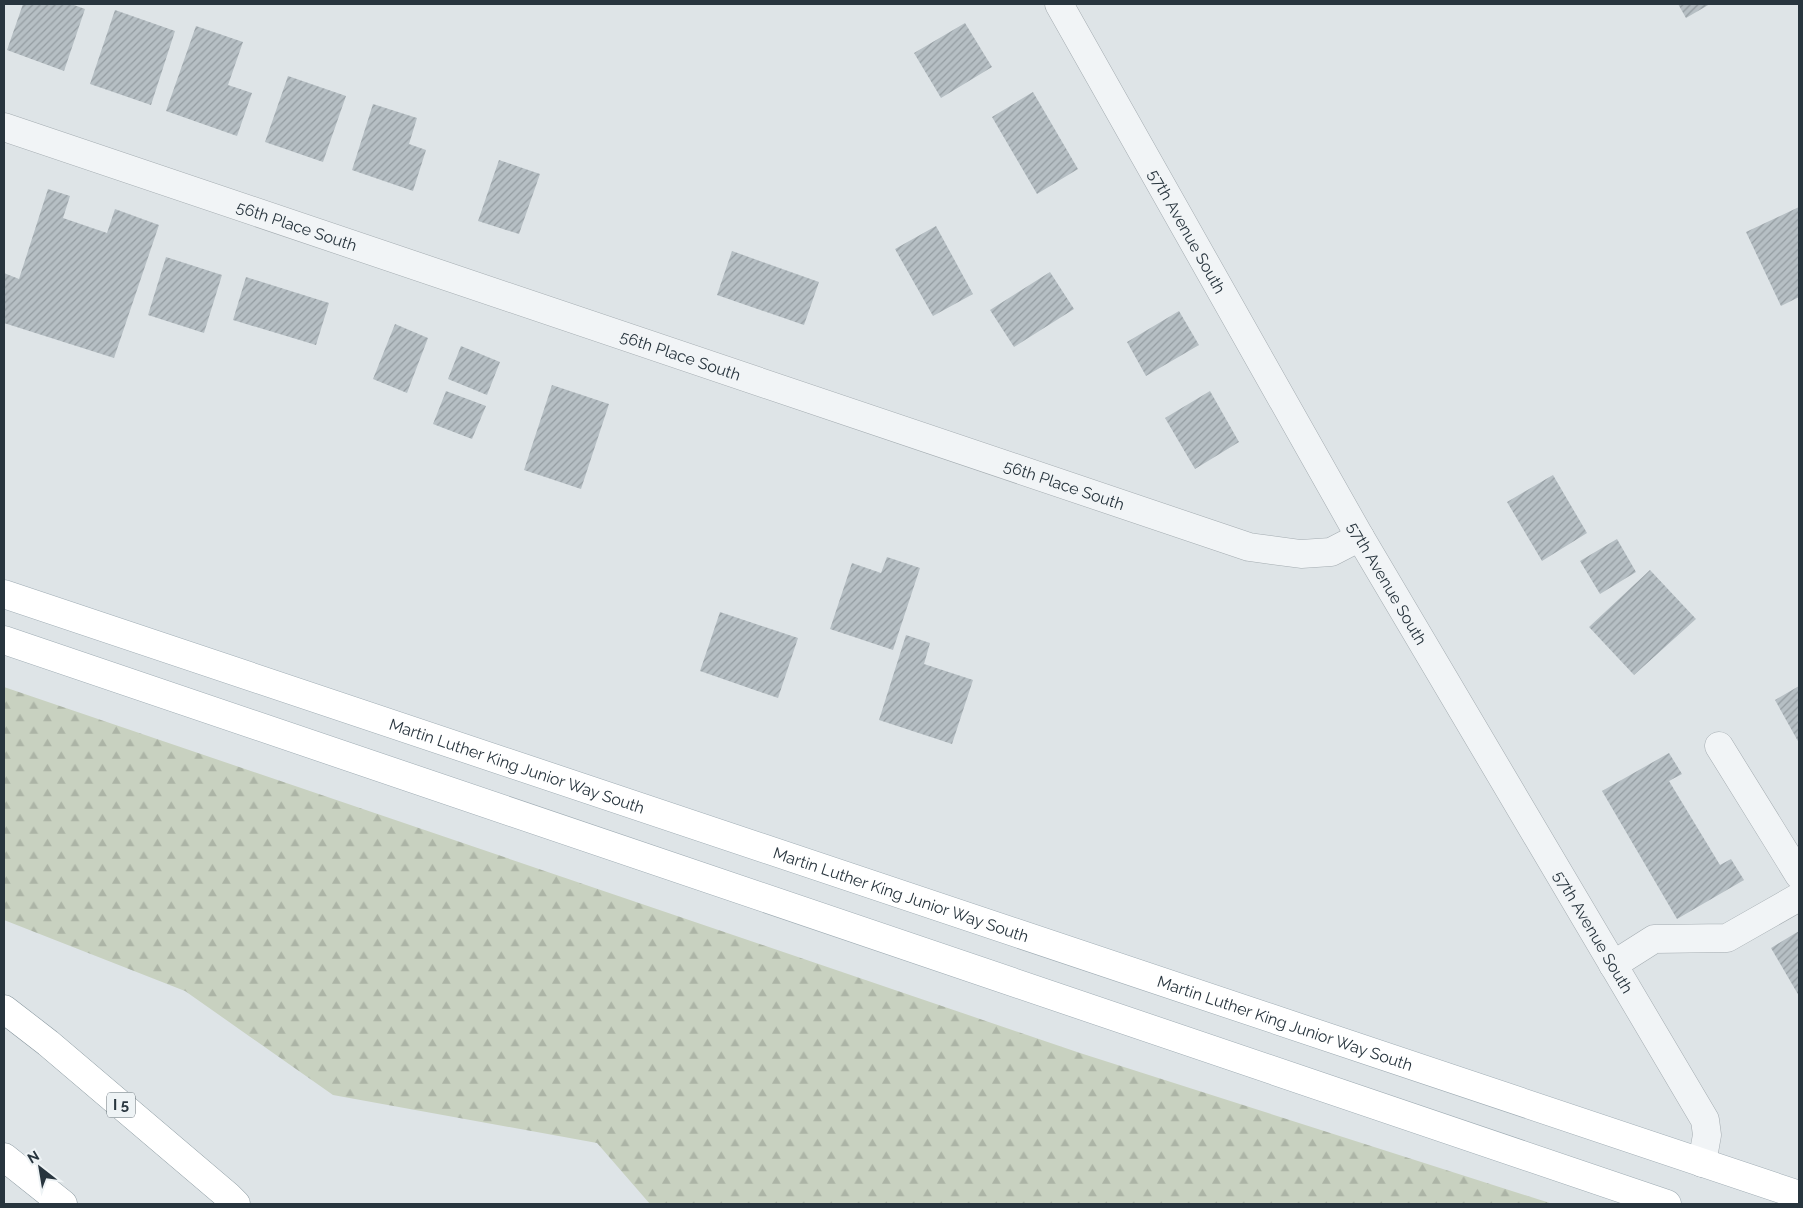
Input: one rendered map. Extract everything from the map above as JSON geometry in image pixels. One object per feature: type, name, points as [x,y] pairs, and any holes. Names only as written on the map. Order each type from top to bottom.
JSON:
[{"type":"main road","name":"Martin Luther King Junior Way South","points":[[4,594],[1799,1195]]},
{"type":"main road","points":[[4,640],[1667,1204]]},
{"type":"main road","name":"I 5","points":[[4,1009],[63,1056],[236,1204]]},
{"type":"main road","points":[[4,1157],[63,1204]]},
{"type":"street","name":"57th Avenue South","points":[[1059,4],[1360,537],[1705,1120],[1707,1135],[1702,1163]]},
{"type":"street","name":"56th Place South","points":[[4,127],[1249,547],[1311,554],[1331,552],[1360,537]]},
{"type":"street","points":[[1719,746],[1799,876]]},
{"type":"street","points":[[1613,965],[1654,939],[1727,938],[1799,897]]},
{"type":"green space","points":[[4,687],[1080,1053],[1553,1204],[650,1204],[597,1143],[333,1095],[185,991],[4,920]]},
{"type":"building","points":[[23,4],[71,4],[85,9],[64,71],[7,50]]},
{"type":"building","points":[[1678,4],[1710,4],[1686,18]]},
{"type":"building","points":[[115,10],[175,31],[151,105],[90,84]]},
{"type":"building","points":[[965,23],[992,67],[941,98],[914,53]]},
{"type":"building","points":[[196,26],[243,42],[228,85],[252,93],[237,136],[166,111]]},
{"type":"building","points":[[288,76],[346,96],[323,162],[265,142]]},
{"type":"building","points":[[1033,92],[1078,169],[1037,194],[992,117]]},
{"type":"building","points":[[373,104],[417,118],[409,144],[426,150],[413,191],[352,170]]},
{"type":"building","points":[[499,160],[540,174],[519,234],[478,221]]},
{"type":"building","points":[[48,189],[70,196],[63,218],[107,233],[115,209],[159,225],[114,358],[4,323],[4,273],[19,279]]},
{"type":"building","points":[[1799,207],[1799,297],[1781,306],[1746,232]]},
{"type":"building","points":[[936,226],[973,294],[933,316],[895,249]]},
{"type":"building","points":[[732,251],[819,282],[804,325],[717,295]]},
{"type":"building","points":[[166,257],[222,275],[204,333],[148,315]]},
{"type":"building","points":[[1050,272],[1074,309],[1014,347],[990,310]]},
{"type":"building","points":[[246,277],[329,303],[316,345],[233,320]]},
{"type":"building","points":[[1179,311],[1199,345],[1146,376],[1127,342]]},
{"type":"building","points":[[395,324],[428,338],[407,393],[373,379]]},
{"type":"building","points":[[461,346],[500,362],[487,395],[448,379]]},
{"type":"building","points":[[552,385],[609,404],[581,489],[524,470]]},
{"type":"building","points":[[446,391],[486,406],[472,439],[433,424]]},
{"type":"building","points":[[1210,391],[1239,442],[1195,469],[1165,418]]},
{"type":"building","points":[[1553,475],[1587,533],[1542,561],[1507,502]]},
{"type":"building","points":[[1617,539],[1636,572],[1600,594],[1580,561]]},
{"type":"building","points":[[887,557],[920,568],[893,650],[830,629],[852,563],[881,573]]},
{"type":"building","points":[[1650,570],[1696,619],[1634,675],[1589,627]]},
{"type":"building","points":[[720,612],[798,638],[778,698],[700,671]]},
{"type":"building","points":[[906,635],[930,643],[924,664],[973,680],[952,744],[879,720]]},
{"type":"building","points":[[1799,686],[1799,743],[1775,700]]},
{"type":"building","points":[[1669,753],[1682,774],[1669,781],[1720,865],[1731,859],[1744,880],[1677,919],[1602,791]]},
{"type":"building","points":[[1799,931],[1799,996],[1771,948]]}]
